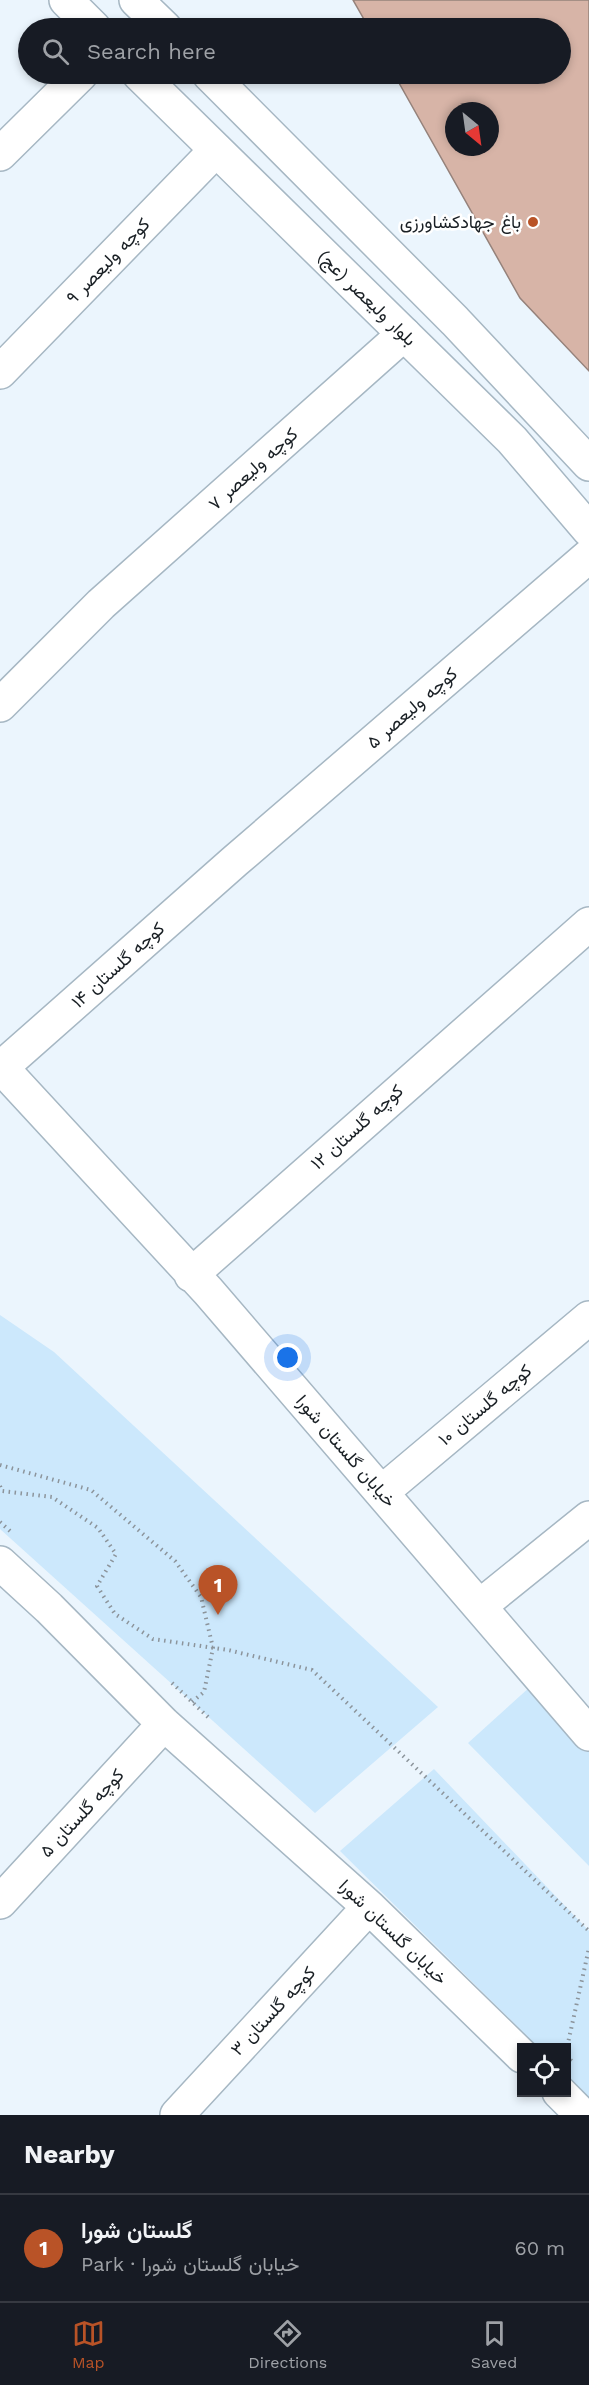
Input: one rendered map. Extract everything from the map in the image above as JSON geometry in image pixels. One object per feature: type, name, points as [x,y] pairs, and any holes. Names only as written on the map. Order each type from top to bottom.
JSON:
[{"type":"street","points":[[66,0],[84,18]]},
{"type":"street","points":[[136,0],[155,18]]},
{"type":"street","points":[[0,154],[71,84]]},
{"type":"street","name":"بلوار ولیعصر (عج)","points":[[149,84],[513,440],[589,530]]},
{"type":"street","points":[[219,84],[455,321],[589,464]]},
{"type":"street","name":"کوچه ولیعصر ۹","points":[[0,372],[216,150]]},
{"type":"street","name":"کوچه ولیعصر ۷","points":[[0,705],[101,604],[404,334]]},
{"type":"street","name":"کوچه ولیعصر ۵","points":[[235,861],[589,556]]},
{"type":"street","name":"کوچه گلستان ۱۴","points":[[1,1067],[235,861]]},
{"type":"street","name":"کوچه گلستان ۱۲","points":[[191,1275],[589,924]]},
{"type":"street","name":"خیابان گلستان شورا","points":[[1,1067],[191,1275],[382,1492],[589,1734]]},
{"type":"street","name":"کوچه گلستان ۱۰","points":[[382,1492],[589,1318]]},
{"type":"street","points":[[480,1606],[589,1518]]},
{"type":"street","name":"خیابان گلستان شورا","points":[[0,1563],[49,1608],[164,1724],[369,1907],[517,2051]]},
{"type":"street","name":"کوچه گلستان ۵","points":[[0,1902],[164,1724]]},
{"type":"street","name":"کوچه گلستان ۳","points":[[177,2115],[369,1907]]},
{"type":"path","points":[[0,1465],[91,1490],[175,1561],[201,1597],[213,1648],[204,1692],[164,1724]]},
{"type":"path","points":[[0,1486],[2,1491],[52,1497],[98,1528],[116,1554],[97,1586],[115,1614],[153,1639],[213,1648],[312,1670],[589,1931]]},
{"type":"path","points":[[569,2043],[589,1948]]},
{"type":"shaded area","points":[[0,1315],[54,1352],[438,1707],[315,1813],[0,1529]]},
{"type":"shaded area","points":[[541,1677],[589,1741],[589,1866],[468,1743]]},
{"type":"shaded area","points":[[434,1769],[589,1931],[589,2098],[571,2079],[571,2043],[534,2043],[340,1851]]},
{"type":"building","name":"باغ جهادکشاورزی","points":[[353,0],[589,0],[589,371],[520,298],[400,84],[571,84],[571,18],[363,18]]},
{"type":"place","name":"باغ جهادکشاورزی","points":[[533,222]]},
{"type":"place","name":"گلستان شورا","points":[[218,1615]]}]
